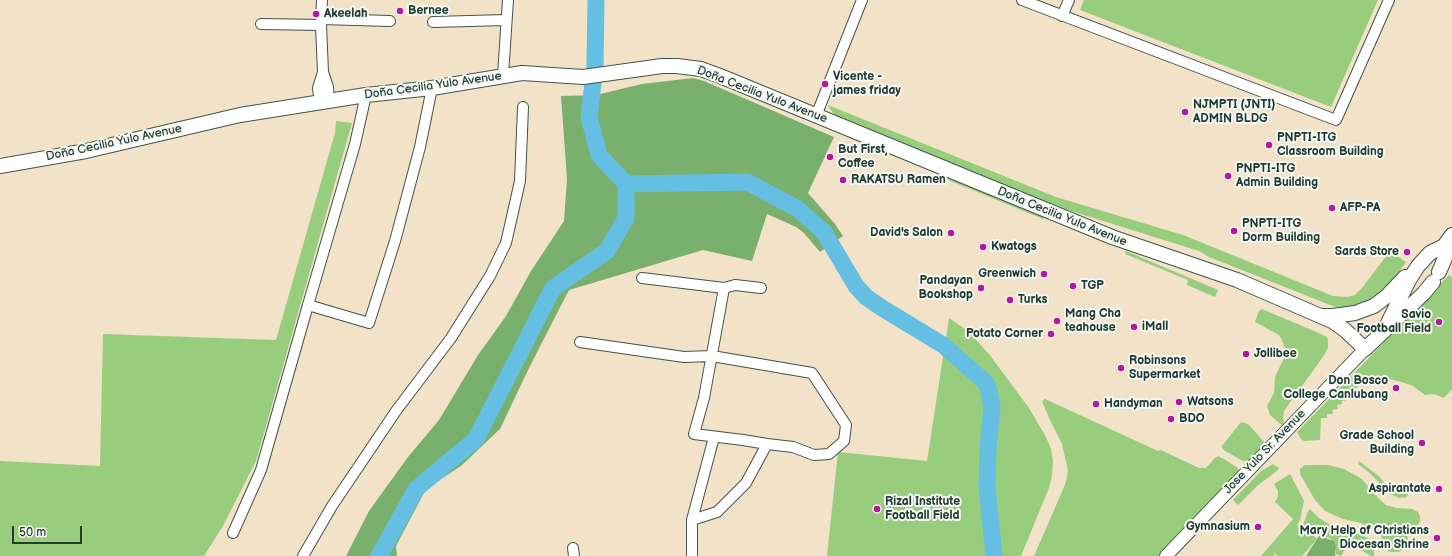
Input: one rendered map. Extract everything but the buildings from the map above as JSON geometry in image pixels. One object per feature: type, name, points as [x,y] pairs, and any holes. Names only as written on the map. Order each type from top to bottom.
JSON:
[{"type":"main road","name":"Doña Cecilia Yulo Avenue","points":[[0,166],[86,151],[240,115],[366,95],[432,88],[503,75],[522,73],[583,77],[662,66],[701,69],[1112,237],[1237,280],[1315,313],[1340,326],[1365,349]]},
{"type":"main road","points":[[1382,333],[1410,278],[1418,266],[1426,257],[1444,246],[1450,238]]},
{"type":"main road","points":[[1365,349],[1424,293],[1436,277],[1445,258],[1450,238]]},
{"type":"main road","points":[[1315,313],[1333,316],[1355,313],[1367,309],[1381,301],[1402,279],[1418,266]]},
{"type":"street","points":[[322,0],[321,22],[323,72],[318,88],[324,102]]},
{"type":"street","points":[[503,75],[508,0]]},
{"type":"street","points":[[816,116],[862,0]]},
{"type":"street","points":[[1022,0],[1336,120],[1389,0]]},
{"type":"street","points":[[1062,16],[1069,0]]},
{"type":"street","points":[[433,22],[506,20]]},
{"type":"street","points":[[261,24],[390,21]]},
{"type":"street","points":[[308,305],[370,323],[395,241],[420,148],[432,88]]},
{"type":"street","points":[[233,533],[261,470],[355,144],[366,95]]},
{"type":"street","points":[[303,556],[332,506],[396,411],[451,338],[490,276],[506,243],[520,181],[523,107]]},
{"type":"street","points":[[642,278],[724,288],[735,285],[761,288]]},
{"type":"street","points":[[580,342],[684,357],[712,356],[812,373],[846,425],[844,440],[829,454],[814,455],[793,447],[694,434],[704,398],[712,356],[724,288]]},
{"type":"street","name":"Jose Yulo Sr. Avenue","points":[[1166,556],[1365,349]]},
{"type":"street","points":[[692,556],[692,520],[714,436]]},
{"type":"street","points":[[692,520],[718,512],[746,483],[767,444]]},
{"type":"green space","points":[[1084,0],[1378,0],[1331,107],[1080,10]]},
{"type":"green space","points":[[693,78],[704,81],[834,137],[808,193],[835,224],[843,236],[820,252],[804,233],[796,227],[767,214],[752,261],[703,250],[569,290],[500,429],[461,466],[426,489],[396,546],[397,556],[346,556],[369,511],[408,457],[439,420],[478,355],[506,316],[531,271],[564,221],[567,179],[561,96],[596,95],[642,84]]},
{"type":"green space","points":[[828,105],[1056,197],[1183,235],[1333,296],[1347,297],[1355,295],[1390,251],[1406,262],[1393,280],[1381,293],[1371,300],[1364,304],[1344,308],[1335,307],[1209,257],[1199,251],[1052,205],[847,121],[834,114]]},
{"type":"green space","points":[[336,121],[352,123],[256,461],[223,526],[204,556],[0,556],[0,461],[100,466],[103,334],[276,340],[335,133]]},
{"type":"green space","points":[[949,178],[1044,217],[1043,219],[948,180]]},
{"type":"green space","points":[[1126,251],[1218,290],[1215,297],[1187,285],[1188,280],[1125,254]]},
{"type":"green space","points":[[1449,275],[1452,277],[1452,390],[1444,398],[1434,394],[1425,395],[1413,386],[1405,383],[1379,376],[1369,376],[1354,390],[1353,395],[1347,397],[1347,400],[1342,401],[1342,404],[1337,405],[1338,409],[1332,410],[1333,414],[1327,414],[1327,418],[1321,418],[1320,440],[1304,441],[1301,439],[1297,432]]},
{"type":"green space","points":[[1262,309],[1321,334],[1327,337],[1328,341],[1328,347],[1325,354],[1284,411],[1284,427],[1270,415],[1267,406],[1274,393],[1275,377],[1285,356],[1285,348],[1279,335],[1255,322],[1259,311]]},
{"type":"green space","points":[[949,318],[968,331],[989,354],[1029,408],[1046,437],[1051,449],[1053,461],[1049,488],[1021,556],[827,556],[838,452],[927,461]]},
{"type":"green space","points":[[1045,399],[1158,451],[1161,450],[1199,468],[1206,468],[1218,456],[1238,468],[1239,472],[1236,478],[1160,556],[1034,556],[1066,482],[1068,471],[1062,444],[1042,401]]},
{"type":"green space","points":[[1241,422],[1248,424],[1265,443],[1265,445],[1250,462],[1245,462],[1222,448]]},
{"type":"green space","points":[[1359,461],[1380,477],[1385,484],[1394,489],[1406,492],[1408,495],[1407,497],[1399,498],[1388,493],[1372,475],[1358,464]]},
{"type":"green space","points":[[1273,464],[1279,468],[1277,471],[1257,486],[1238,505],[1233,500],[1261,471]]},
{"type":"green space","points":[[1305,465],[1328,465],[1344,469],[1362,479],[1386,505],[1396,508],[1412,509],[1418,512],[1420,521],[1415,531],[1409,531],[1407,533],[1408,543],[1405,547],[1399,552],[1390,552],[1387,550],[1381,536],[1372,528],[1361,523],[1343,519],[1325,511],[1315,500],[1300,474],[1300,469]]},
{"type":"green space","points":[[1290,474],[1304,501],[1300,520],[1296,526],[1300,523],[1317,539],[1302,556],[1277,556],[1274,553],[1274,556],[1261,556],[1293,519],[1275,502],[1278,496],[1278,491],[1274,484]]},
{"type":"green space","points":[[1310,509],[1319,518],[1327,523],[1368,538],[1374,545],[1374,556],[1371,556],[1349,543],[1341,556],[1336,554],[1336,546],[1330,538],[1315,535],[1303,525]]},
{"type":"green space","points":[[1319,536],[1334,541],[1336,546],[1335,556],[1306,556]]},
{"type":"waterway","points":[[596,0],[595,66],[589,117],[599,155],[626,184],[747,182],[798,209],[824,232],[856,286],[866,297],[943,345],[986,383],[989,390],[992,408],[988,448],[987,487],[994,556]]},
{"type":"waterway","points":[[379,556],[416,489],[476,439],[553,288],[607,251],[626,218],[626,184]]},
{"type":"place","name":"Bernee","points":[[400,11]]},
{"type":"place","name":"Akeelah","points":[[316,14]]},
{"type":"place","name":"Vicente - james friday","points":[[825,84]]},
{"type":"place","name":"NJMPTI (JNTI) ADMIN BLDG","points":[[1185,112]]},
{"type":"place","name":"PNPTI-ITG Classroom Building","points":[[1269,145]]},
{"type":"place","name":"But First, Coffee","points":[[830,157]]},
{"type":"place","name":"PNPTI-ITG Admin Building","points":[[1228,176]]},
{"type":"place","name":"RAKATSU Ramen","points":[[843,180]]},
{"type":"place","name":"AFP-PA","points":[[1332,208]]},
{"type":"place","name":"PNPTI-ITG Dorm Building","points":[[1234,231]]},
{"type":"place","name":"David's Salon","points":[[951,233]]},
{"type":"place","name":"Kwatogs","points":[[983,247]]},
{"type":"place","name":"Sards Store","points":[[1407,252]]},
{"type":"place","name":"Greenwich","points":[[1044,274]]},
{"type":"place","name":"TGP","points":[[1073,286]]},
{"type":"place","name":"Pandayan Bookshop","points":[[981,288]]},
{"type":"place","name":"Turks","points":[[1010,300]]},
{"type":"place","name":"Mang Cha teahouse","points":[[1057,321]]},
{"type":"place","name":"Savio Football Field","points":[[1439,322]]},
{"type":"place","name":"iMall","points":[[1134,327]]},
{"type":"place","name":"Potato Corner","points":[[1051,334]]},
{"type":"place","name":"Jollibee","points":[[1246,354]]},
{"type":"place","name":"Robinsons Supermarket","points":[[1121,368]]},
{"type":"place","name":"Don Bosco College Canlubang","points":[[1396,388]]},
{"type":"place","name":"Watsons","points":[[1179,402]]},
{"type":"place","name":"Handyman","points":[[1096,404]]},
{"type":"place","name":"BDO","points":[[1171,419]]},
{"type":"place","name":"Grade School Building","points":[[1422,443]]},
{"type":"place","name":"Aspirantate","points":[[1439,489]]},
{"type":"place","name":"Rizal Institute Football Field","points":[[877,509]]},
{"type":"place","name":"Gymnasium","points":[[1258,527]]},
{"type":"place","name":"Mary Help of Christians Diocesan Shrine","points":[[1437,538]]}]
